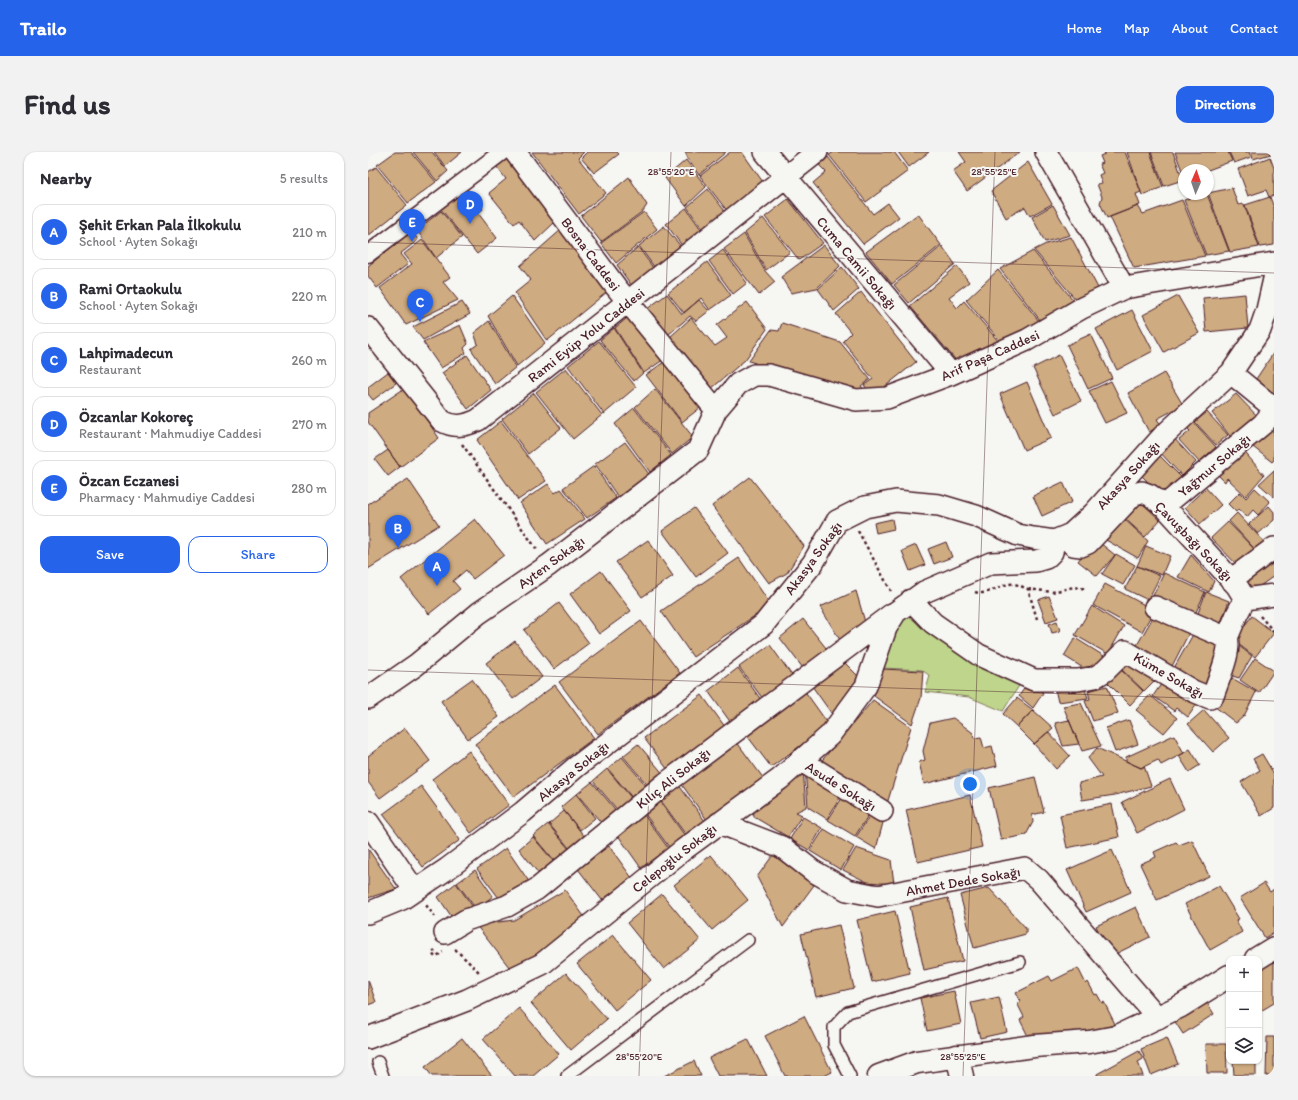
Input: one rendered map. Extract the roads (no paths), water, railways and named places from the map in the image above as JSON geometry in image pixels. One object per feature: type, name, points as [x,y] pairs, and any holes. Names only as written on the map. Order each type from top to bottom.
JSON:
[{"type":"street","points":[[368,254],[502,152]]},
{"type":"street","name":"Bosna Caddesi","points":[[515,152],[627,302],[716,410]]},
{"type":"street","name":"Cuma Camii Sokağı","points":[[764,152],[951,374]]},
{"type":"street","name":"Rami Eyüp Yolu Caddesi","points":[[368,328],[442,421],[455,426],[468,425],[478,420],[817,152]]},
{"type":"street","points":[[1052,153],[1124,288]]},
{"type":"street","name":"Arif Paşa Caddesi","points":[[716,410],[738,384],[754,375],[769,375],[856,400],[887,398],[951,374],[1027,340],[1082,308],[1124,288],[1274,263]]},
{"type":"street","name":"Akasya Sokağı","points":[[368,913],[402,899],[447,870],[523,812],[576,767],[764,624],[813,564],[837,521],[849,514],[865,507],[896,501],[939,505],[976,516],[1018,535],[1060,539],[1071,534],[1093,514],[1163,436],[1231,373],[1260,330],[1267,310],[1274,279]]},
{"type":"street","name":"Yağmur Sokağı","points":[[1164,506],[1263,424],[1272,413],[1272,406],[1231,373]]},
{"type":"street","name":"Ayten Sokağı","points":[[368,698],[416,665],[480,612],[549,565],[698,450],[716,410]]},
{"type":"street","name":"Çavuşbağı Sokağı","points":[[1060,539],[1081,546],[1088,543],[1134,494],[1142,492],[1150,495],[1164,506],[1238,586],[1245,599]]},
{"type":"street","points":[[903,607],[924,592],[991,563],[1036,561],[1046,558],[1052,552],[1060,539]]},
{"type":"street","points":[[1231,580],[1274,548]]},
{"type":"street","points":[[1245,599],[1274,595]]},
{"type":"street","name":"Küme Sokağı","points":[[903,607],[933,623],[979,655],[1034,680],[1078,680],[1095,677],[1105,671],[1125,651],[1194,691],[1210,698],[1213,696],[1226,655],[1229,644],[1227,638],[1236,614],[1245,599]]},
{"type":"street","name":"Celepoğlu Sokağı","points":[[368,1038],[467,1000],[542,964],[719,823],[780,778],[830,735],[866,686],[886,628],[903,607]]},
{"type":"street","name":"Kılıç Ali Sokağı","points":[[448,944],[466,920],[506,906],[537,889],[666,783],[903,607]]},
{"type":"street","points":[[1155,607],[1227,638]]},
{"type":"street","name":"Asude Sokağı","points":[[800,760],[882,811]]},
{"type":"street","points":[[368,822],[415,890]]},
{"type":"street","name":"Ahmet Dede Sokağı","points":[[719,823],[782,847],[812,870],[847,890],[878,896],[1025,868],[1039,880],[1158,1018]]},
{"type":"street","points":[[1261,956],[1274,948]]},
{"type":"street","points":[[879,1076],[917,1062],[960,1066],[1034,1046],[1089,1042],[1116,1037],[1158,1018],[1226,978]]},
{"type":"lane","points":[[567,1076],[748,940]]},
{"type":"lane","points":[[850,1076],[834,1045],[834,1027],[848,1012],[1020,962]]},
{"type":"lane","points":[[378,1062],[383,1076]]},
{"type":"place","name":"Özcanlar Kokoreç","points":[[470,224]]},
{"type":"place","name":"Özcan Eczanesi","points":[[412,242]]},
{"type":"place","name":"Lahpimadecun","points":[[420,322]]},
{"type":"place","name":"Rami Ortaokulu","points":[[398,548]]},
{"type":"place","name":"Şehit Erkan Pala İlkokulu","points":[[437,586]]}]
